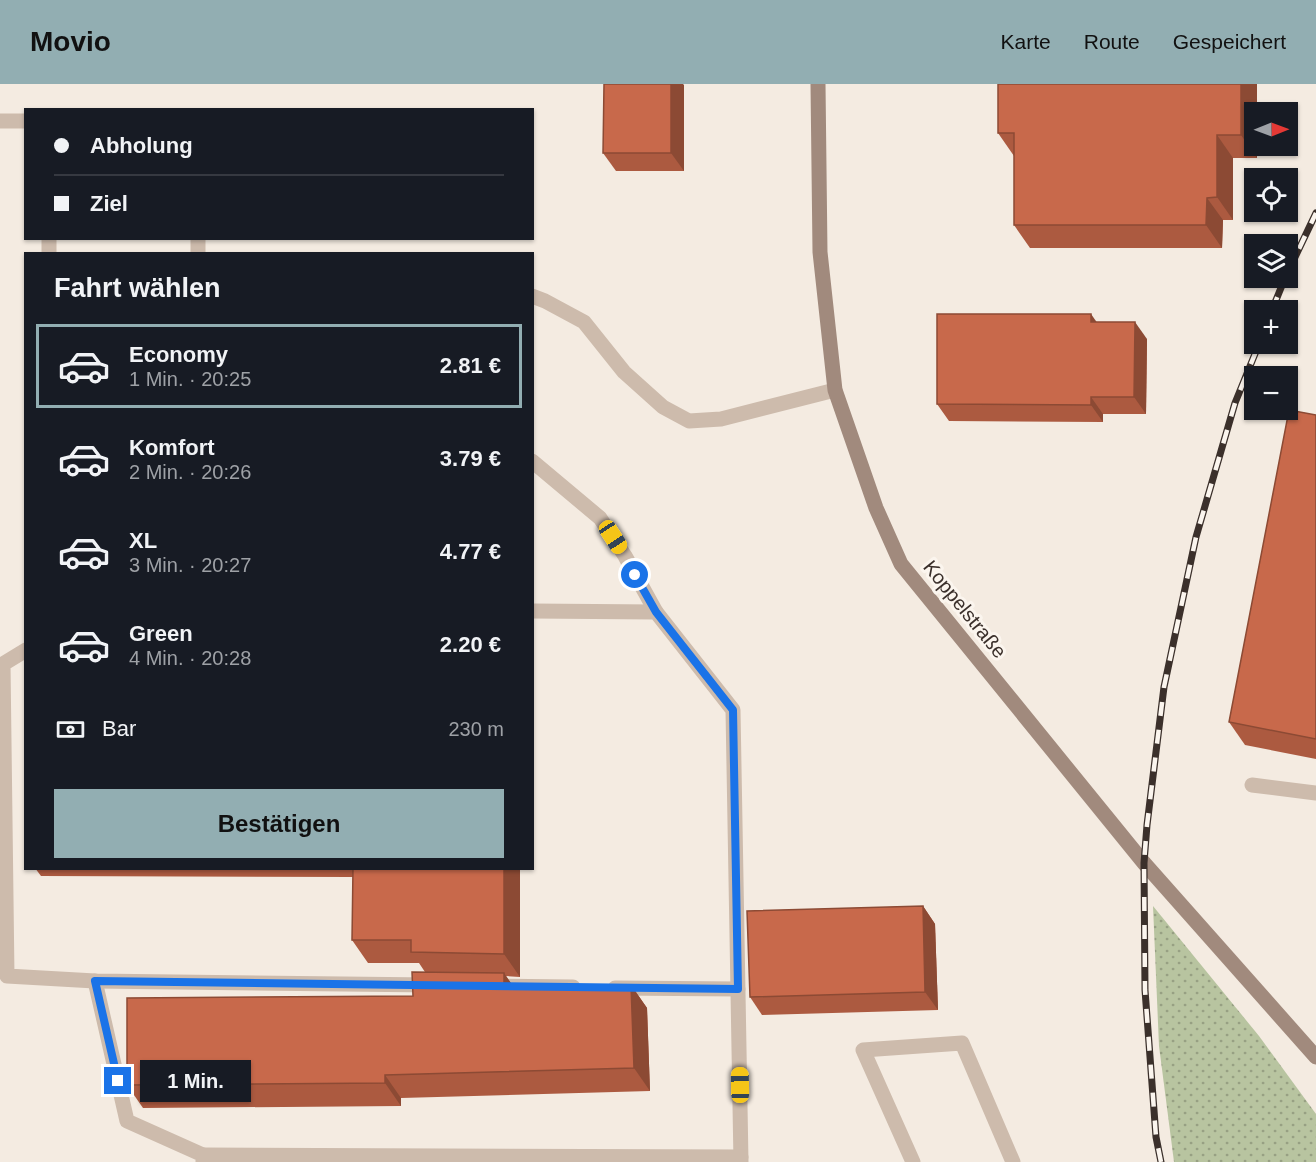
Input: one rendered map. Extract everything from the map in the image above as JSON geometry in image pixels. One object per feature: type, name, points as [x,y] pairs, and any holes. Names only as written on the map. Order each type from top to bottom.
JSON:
[{"type":"street","name":"Koppelstraße","points":[[818,84],[820,252],[835,390],[876,508],[901,564],[1144,862],[1316,1057]]},
{"type":"lane","points":[[0,121],[24,121]]},
{"type":"lane","points":[[534,297],[585,322],[624,372],[663,407],[689,421],[721,419],[835,390]]},
{"type":"lane","points":[[95,981],[127,1121],[203,1159],[741,1160],[733,710],[656,612],[625,556],[600,518],[534,463]]},
{"type":"lane","points":[[534,611],[656,612]]},
{"type":"lane","points":[[24,651],[1,663],[7,976],[95,981],[452,986]]},
{"type":"lane","points":[[1252,785],[1316,793]]},
{"type":"lane","points":[[476,986],[738,989]]},
{"type":"lane","points":[[913,1162],[863,1050],[962,1043],[1013,1162]]},
{"type":"green space","points":[[1153,906],[1259,1036],[1316,1114],[1316,1162],[1174,1162],[1159,1046]]},
{"type":"building","points":[[604,84],[671,84],[671,153],[603,153]]},
{"type":"building","points":[[998,84],[1241,84],[1241,135],[1217,135],[1217,197],[1207,198],[1206,225],[1014,225],[1014,133],[998,133]]},
{"type":"building","points":[[937,314],[1091,314],[1091,322],[1135,322],[1134,397],[1091,397],[1091,405],[937,404]]},
{"type":"building","points":[[1298,412],[1316,415],[1316,739],[1229,722],[1287,420],[1298,420]]},
{"type":"building","points":[[353,870],[504,870],[504,954],[411,952],[411,940],[352,940]]},
{"type":"building","points":[[923,906],[925,992],[750,997],[747,911]]},
{"type":"building","points":[[412,972],[504,973],[504,988],[631,985],[634,1068],[385,1075],[385,1083],[127,1085],[127,998],[413,996]]},
{"type":"railway","points":[[1298,251],[1316,213]]},
{"type":"railway","points":[[1276,300],[1281,288]]},
{"type":"railway","points":[[1161,1162],[1156,1137],[1145,990],[1144,863],[1147,825],[1164,687],[1196,537],[1235,403],[1255,354]]},
{"type":"route","points":[[118,1081],[95,981],[738,989],[733,710],[656,612],[635,575]]}]
